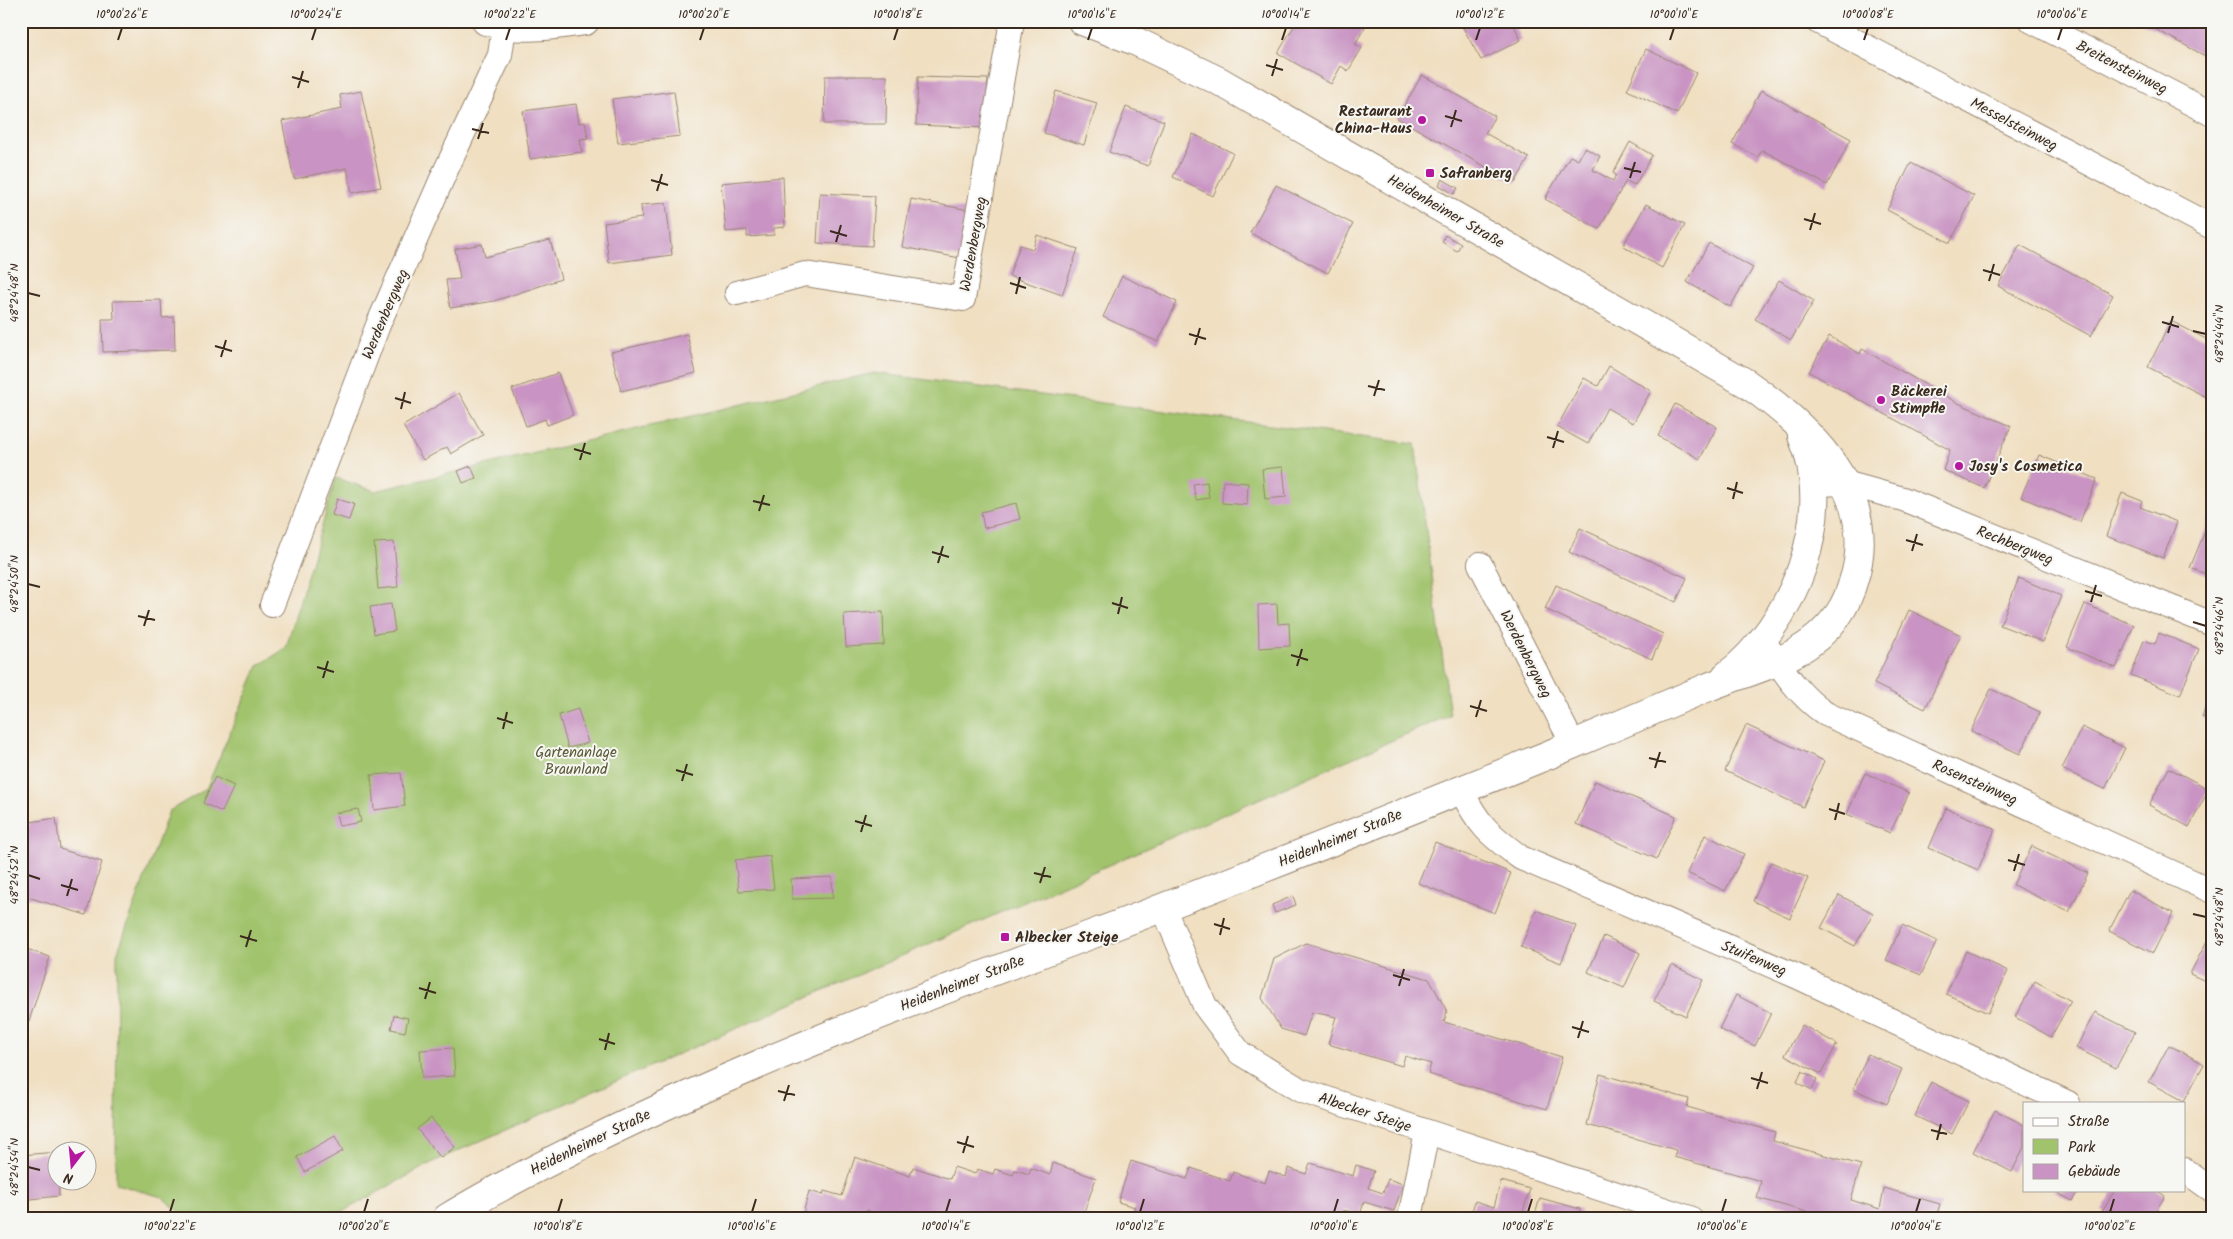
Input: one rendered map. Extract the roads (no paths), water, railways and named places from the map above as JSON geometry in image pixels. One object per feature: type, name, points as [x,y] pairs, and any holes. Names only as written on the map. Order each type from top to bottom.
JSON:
[{"type":"main road","points":[[495,24],[547,26],[586,21]]},
{"type":"main road","name":"Heidenheimer Straße","points":[[448,1218],[488,1192],[660,1107],[851,1026],[1003,966],[1163,907],[1462,790],[1573,744],[1711,686],[1741,664],[1771,652],[1814,640],[1841,611],[1851,589],[1860,554],[1860,528],[1856,508],[1845,483],[1825,455],[1776,404],[1746,383],[1254,101],[1180,61],[1135,41],[1082,21]]},
{"type":"main road","name":"Heidenheimer Straße","points":[[1771,652],[1785,605],[1802,567],[1815,514],[1815,484],[1808,451],[1796,423]]},
{"type":"street","name":"Werdenbergweg","points":[[737,293],[805,274],[964,299],[1012,21]]},
{"type":"street","name":"Messelsteinweg","points":[[1817,21],[2212,227]]},
{"type":"street","name":"Breitensteinweg","points":[[2032,21],[2212,114]]},
{"type":"street","name":"Werdenbergweg","points":[[272,605],[378,325],[445,172],[500,56],[495,24]]},
{"type":"street","name":"Rechbergweg","points":[[1815,484],[1845,483],[1903,499],[2212,624]]},
{"type":"street","name":"Werdenbergweg","points":[[1480,564],[1573,744]]},
{"type":"street","name":"Rosensteinweg","points":[[1771,652],[1802,695],[1826,714],[2212,891]]},
{"type":"street","name":"Stuifenweg","points":[[1462,790],[1474,816],[1488,833],[1521,858],[1796,976],[2066,1102]]},
{"type":"street","name":"Albecker Steige","points":[[1163,907],[1185,964],[1205,1006],[1240,1053],[1300,1090],[1690,1218]]},
{"type":"street","name":"Albecker Steige","points":[[1410,1218],[1427,1132]]},
{"type":"street","points":[[2186,1171],[2212,1190]]},
{"type":"place","name":"Restaurant China-Haus","points":[[1422,120]]},
{"type":"place","name":"Safranberg","points":[[1430,173]]},
{"type":"place","name":"Bäckerei Stimpfle","points":[[1881,400]]},
{"type":"place","name":"Josy's Cosmetica","points":[[1959,466]]},
{"type":"place","name":"Albecker Steige","points":[[1005,937]]},
{"type":"park label","name":"Gartenanlage Braunland","points":[[576,760]]}]
